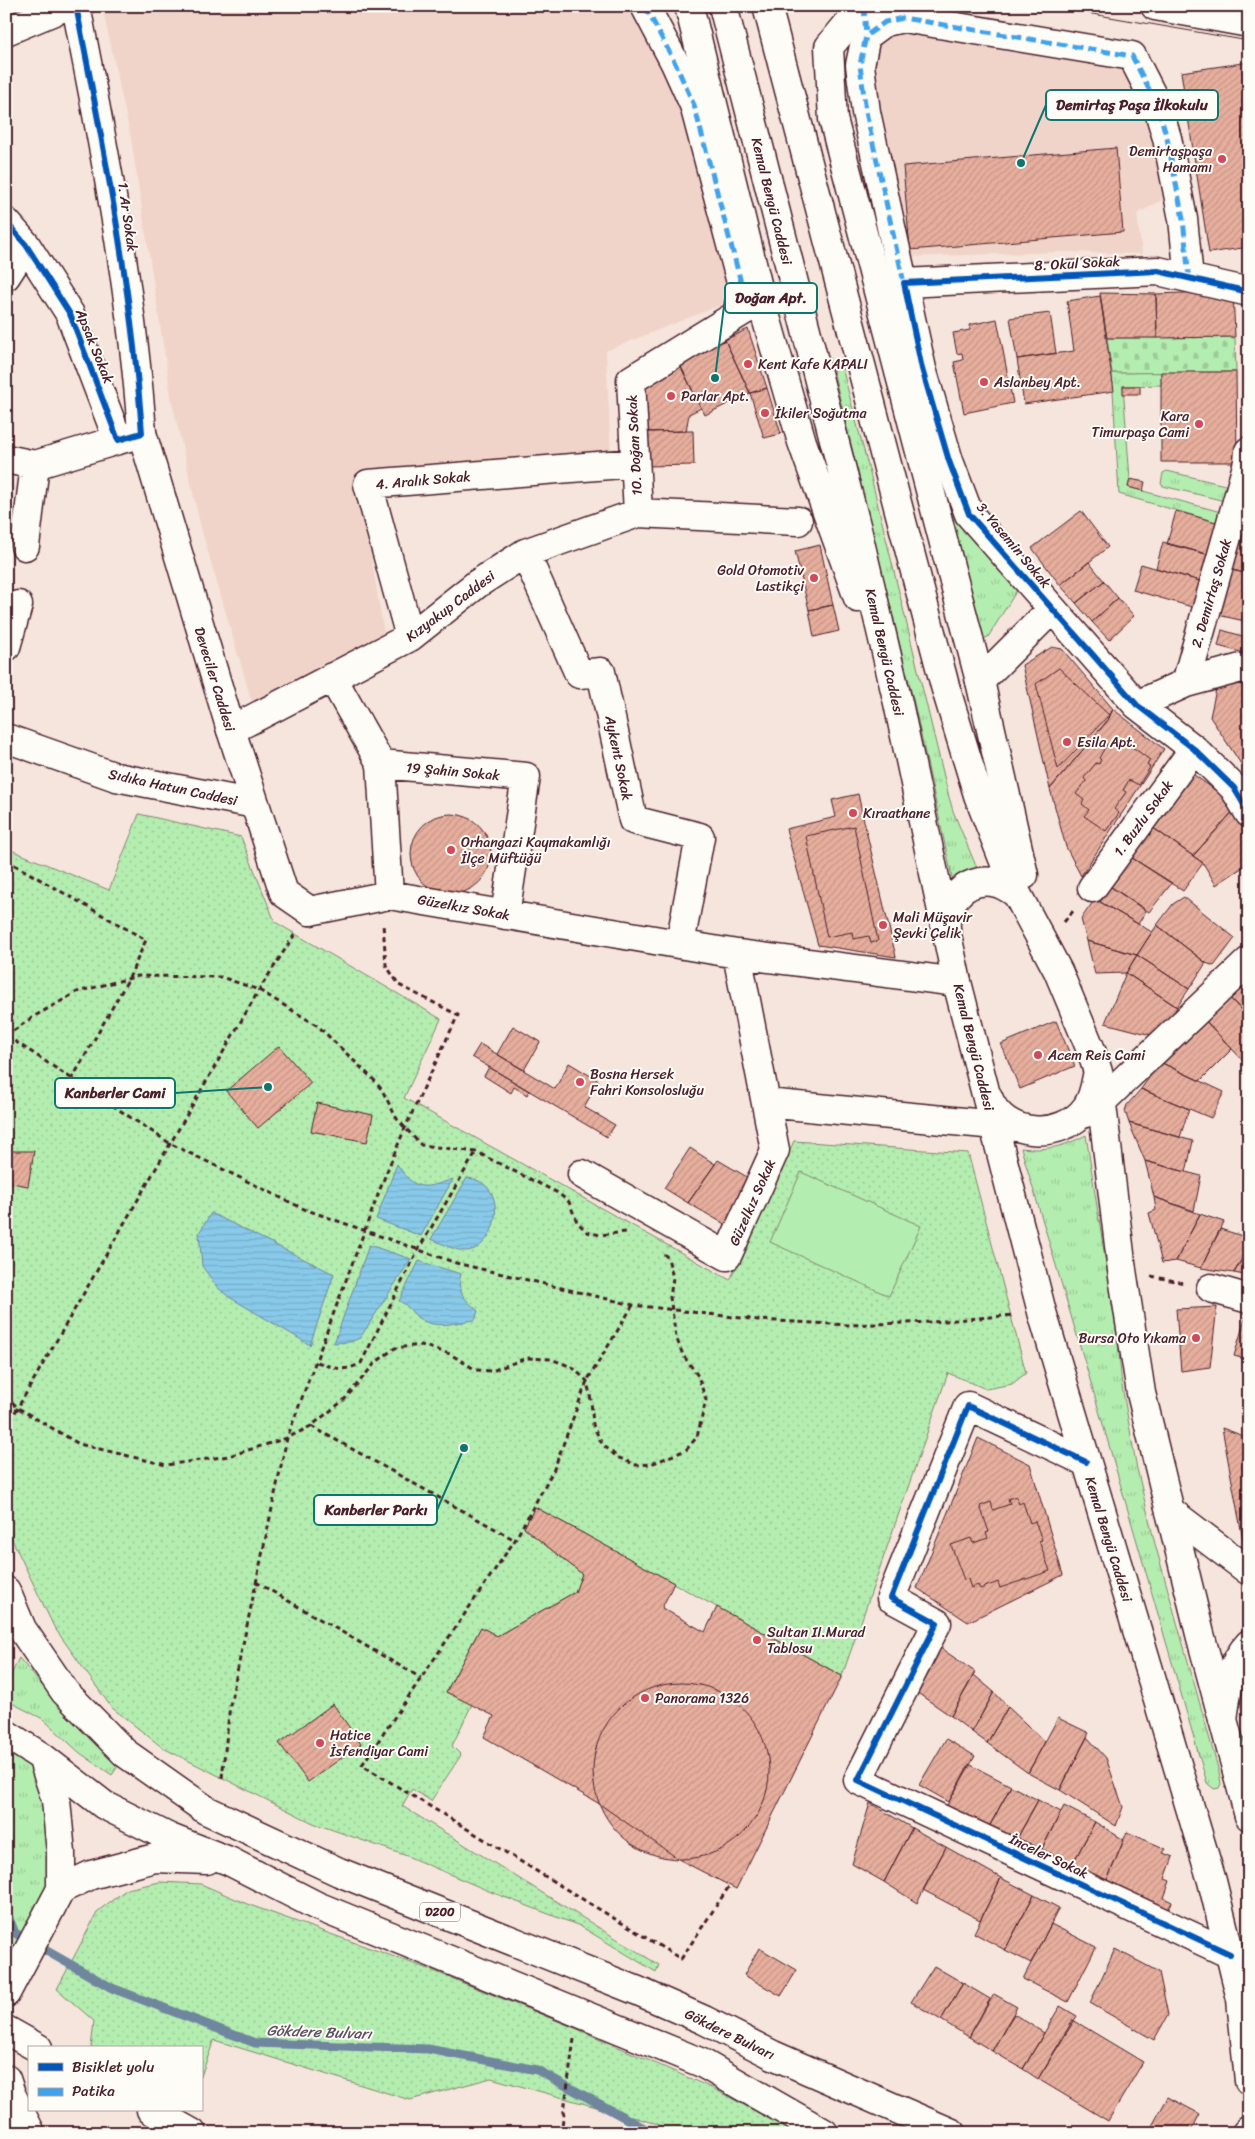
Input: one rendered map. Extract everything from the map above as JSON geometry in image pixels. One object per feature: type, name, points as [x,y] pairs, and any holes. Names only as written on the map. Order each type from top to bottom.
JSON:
[{"type":"main road","points":[[6,31],[66,6]]},
{"type":"main road","name":"1. Ar Sokak","points":[[76,6],[110,179],[138,375],[130,437]]},
{"type":"main road","points":[[645,6],[675,63],[694,105],[754,304],[817,488],[898,703]]},
{"type":"main road","points":[[688,6],[754,304]]},
{"type":"main road","name":"Kemal Bengü Caddesi","points":[[722,6],[857,529],[898,703],[957,982],[983,1084],[1006,1126],[1042,1312],[1212,1881],[1242,1999],[1249,2081]]},
{"type":"main road","points":[[767,6],[945,686],[978,794],[1017,894],[1041,936],[1091,1050],[1098,1072],[1122,1270],[1141,1392],[1249,1816]]},
{"type":"main road","points":[[1155,6],[1249,23]]},
{"type":"main road","points":[[1041,936],[980,682],[833,119],[829,47],[857,13],[868,23],[904,18],[1132,56],[1158,105],[1167,138],[1183,219],[1189,278]]},
{"type":"main road","name":"3. Yasemin Sokak","points":[[868,23],[860,65],[866,112],[922,369],[949,461],[970,514],[1137,705]]},
{"type":"main road","name":"Apsak Sokak","points":[[6,222],[26,246],[70,314],[130,437]]},
{"type":"main road","points":[[6,276],[26,246]]},
{"type":"main road","name":"8. Okul Sokak","points":[[904,284],[1158,271],[1249,292]]},
{"type":"main road","name":"10. Doğan Sokak","points":[[638,512],[631,380],[754,304]]},
{"type":"main road","points":[[6,459],[35,464],[130,437]]},
{"type":"main road","name":"Deveciler Caddesi","points":[[130,437],[231,730],[284,893],[310,911]]},
{"type":"main road","name":"2. Demirtaş Sokak","points":[[1186,683],[1248,459]]},
{"type":"main road","name":"4. Aralık Sokak","points":[[410,637],[368,484],[635,463]]},
{"type":"main road","points":[[25,546],[35,464]]},
{"type":"main road","name":"Kızyakup Caddesi","points":[[231,730],[410,637],[477,584],[525,553],[638,512],[798,521]]},
{"type":"main road","name":"Aykent Sokak","points":[[525,553],[579,674],[600,672],[633,820],[700,837],[680,944]]},
{"type":"main road","points":[[6,647],[18,605]]},
{"type":"main road","points":[[980,682],[1052,609]]},
{"type":"main road","points":[[1249,670],[1241,668],[1186,683],[1137,705],[1194,749],[1234,788],[1249,813]]},
{"type":"main road","points":[[332,677],[381,764],[389,894]]},
{"type":"main road","name":"Sıdıka Hatun Caddesi","points":[[6,738],[116,778],[255,804]]},
{"type":"main road","name":"1. Buzlu Sokak","points":[[1092,888],[1194,749]]},
{"type":"main road","name":"19 Şahin Sokak","points":[[381,764],[526,777],[505,915]]},
{"type":"main road","points":[[946,934],[945,920],[948,907],[966,887],[979,882],[992,882],[1006,886],[1017,894]]},
{"type":"main road","name":"Güzelkız Sokak","points":[[310,911],[389,894],[738,954],[957,982]]},
{"type":"main road","name":"Güzelkız Sokak","points":[[582,1174],[727,1256],[775,1150],[738,954]]},
{"type":"main road","points":[[766,1103],[1006,1126],[1037,1132],[1056,1130],[1073,1122],[1102,1101],[1249,961]]},
{"type":"main road","points":[[1073,1122],[1087,1108],[1095,1091],[1098,1072]]},
{"type":"main road","points":[[1211,1288],[1249,1299]]},
{"type":"main road","name":"İnceler Sokak","points":[[1086,1462],[968,1406],[891,1598],[938,1623],[858,1780],[1230,1954]]},
{"type":"main road","points":[[1170,1511],[1249,1571]]},
{"type":"main road","name":"Gökdere Bulvarı","points":[[6,1591],[22,1629],[65,1692],[125,1753],[206,1810],[339,1872],[646,1994],[774,2055],[952,2133]]},
{"type":"main road","points":[[1223,1719],[1228,1680],[1240,1654],[1249,1644]]},
{"type":"main road","points":[[6,1734],[42,1757],[104,1806],[170,1838],[229,1861],[317,1906],[702,2063],[824,2133]]},
{"type":"main road","points":[[10,1988],[61,1888],[61,1852],[56,1800],[42,1757]]},
{"type":"main road","points":[[61,1888],[91,1875],[155,1858],[229,1861]]},
{"type":"main road","points":[[6,2030],[34,2046]]},
{"type":"main road","points":[[6,2079],[11,2094],[31,2133]]},
{"type":"main road","points":[[155,2112],[192,2133]]},
{"type":"path","points":[[6,860],[146,940],[129,978],[72,1079]]},
{"type":"path","points":[[1041,936],[1092,888]]},
{"type":"path","points":[[222,1778],[230,1705],[287,1438],[317,1362],[364,1231],[405,1128],[458,1015],[399,985],[386,965],[382,928],[389,894]]},
{"type":"path","points":[[6,1428],[260,990],[310,911]]},
{"type":"path","points":[[635,1232],[615,1232],[600,1235],[587,1232],[577,1222],[569,1202],[558,1193],[476,1152],[421,1145],[397,1119],[382,1090],[374,1080],[318,1026],[260,990],[221,977],[138,976],[77,992],[33,1017],[6,1036],[171,1144],[304,1209],[456,1263],[633,1305],[758,1320],[849,1324],[932,1322],[1042,1312]]},
{"type":"path","points":[[317,1362],[335,1368],[350,1369],[360,1363],[418,1250],[476,1152]]},
{"type":"path","points":[[6,1396],[18,1408],[79,1444],[166,1465],[230,1456],[287,1438],[311,1426],[344,1400],[375,1363],[395,1348],[421,1345],[450,1354],[476,1370],[492,1371],[526,1358],[551,1359],[572,1367],[588,1381],[592,1400],[593,1425],[602,1444],[617,1457],[636,1465],[651,1464],[686,1450],[697,1437],[706,1400],[698,1376],[683,1355],[676,1337],[670,1297],[673,1278],[668,1258],[662,1252]]},
{"type":"path","points":[[1122,1270],[1211,1288]]},
{"type":"path","points":[[633,1305],[588,1381],[554,1469],[515,1540],[362,1765],[681,1959],[730,1885]]},
{"type":"path","points":[[311,1426],[515,1540]]},
{"type":"path","points":[[256,1582],[421,1678]]},
{"type":"path","points":[[561,2133],[572,2056]]},
{"type":"shaded area","points":[[102,6],[640,6],[667,55],[738,298],[606,351],[611,456],[358,476],[384,634],[253,706],[201,528],[172,402],[131,139]]},
{"type":"shaded area","points":[[884,29],[1131,69],[1133,96],[1141,97],[1155,126],[1164,199],[1137,214],[1142,254],[1063,252],[905,257],[867,66]]},
{"type":"green space","points":[[1235,337],[1236,372],[1112,373],[1107,338]]},
{"type":"green space","points":[[840,360],[872,481],[949,797],[981,878],[954,886],[914,703],[831,362]]},
{"type":"green space","points":[[1161,372],[1161,385],[1123,386],[1130,479],[1128,487],[1221,512],[1223,524],[1119,494],[1112,373]]},
{"type":"green space","points":[[1167,471],[1229,486],[1225,501],[1163,486],[1161,484],[1163,473]]},
{"type":"green space","points":[[950,508],[955,509],[1017,590],[988,637],[981,640],[978,637]]},
{"type":"green space","points":[[139,814],[241,837],[275,922],[441,1019],[404,1098],[730,1280],[794,1141],[968,1153],[1026,1373],[1012,1384],[986,1389],[948,1373],[842,1676],[535,1507],[524,1528],[582,1574],[575,1592],[497,1636],[481,1627],[446,1692],[472,1704],[452,1746],[461,1755],[431,1801],[412,1789],[402,1806],[659,1965],[656,1972],[580,1926],[491,1892],[407,1856],[313,1823],[163,1748],[111,1707],[54,1627],[6,1527],[6,848],[109,890]]},
{"type":"green space","points":[[1086,1135],[1118,1342],[1122,1386],[1137,1469],[1155,1544],[1219,1772],[1221,1784],[1219,1788],[1214,1789],[1207,1783],[1021,1148],[1038,1149],[1054,1147],[1070,1143]]},
{"type":"green space","points":[[801,1172],[921,1226],[889,1296],[770,1242]]},
{"type":"green space","points":[[19,1658],[61,1708],[118,1766],[112,1775],[80,1753],[43,1719],[6,1700],[12,1673]]},
{"type":"green space","points":[[6,1749],[39,1772],[46,1798],[49,1884],[6,1982]]},
{"type":"green space","points":[[160,1882],[201,1884],[247,1904],[431,1970],[575,2028],[714,2089],[796,2133],[672,2133],[658,2124],[491,2078],[410,2100],[214,2040],[202,2073],[202,2046],[91,2046],[94,2021],[57,1989],[98,1911],[127,1889]]},
{"type":"water","points":[[397,1164],[409,1180],[421,1186],[435,1185],[453,1179],[421,1236],[376,1219]]},
{"type":"water","points":[[467,1178],[481,1182],[490,1191],[495,1203],[495,1216],[492,1229],[485,1241],[476,1248],[464,1251],[431,1239]]},
{"type":"water","points":[[211,1213],[334,1274],[310,1345],[229,1297],[217,1287],[202,1266],[199,1233]]},
{"type":"water","points":[[369,1245],[411,1259],[360,1338],[350,1342],[334,1343]]},
{"type":"water","points":[[419,1261],[461,1274],[461,1291],[478,1311],[475,1320],[440,1325],[433,1324],[420,1319],[399,1301]]},
{"type":"building","name":"Demirtaşpaşa Hamamı","points":[[1249,62],[1249,247],[1209,253],[1181,72]]},
{"type":"building","points":[[1116,148],[1123,232],[910,250],[903,166]]},
{"type":"building","points":[[1233,291],[1235,337],[1157,338],[1156,294]]},
{"type":"building","points":[[1100,293],[1156,294],[1157,338],[1107,338]]},
{"type":"building","points":[[1100,296],[1114,391],[1024,404],[1017,359],[1074,351],[1067,301]]},
{"type":"building","points":[[1050,313],[1056,353],[1017,359],[1010,318]]},
{"type":"building","name":"Aslanbey Apt.","points":[[997,319],[1013,403],[964,413],[954,362],[963,360],[962,353],[957,354],[953,333],[970,330],[969,325]]},
{"type":"building","name":"Kent Kafe KAPALI","points":[[748,329],[767,388],[750,393],[725,340]]},
{"type":"building","points":[[725,340],[750,393],[705,415],[679,363]]},
{"type":"building","name":"Parlar Apt.","points":[[679,363],[701,408],[689,414],[686,431],[646,432],[645,384]]},
{"type":"building","name":"Kara Timurpaşa Cami","points":[[1161,372],[1236,372],[1237,462],[1161,462]]},
{"type":"building","points":[[1123,386],[1140,386],[1140,394],[1123,394]]},
{"type":"building","name":"İkiler Soğutma","points":[[767,388],[781,434],[764,438],[750,393]]},
{"type":"building","points":[[693,431],[694,465],[647,466],[646,432]]},
{"type":"building","points":[[1130,479],[1145,482],[1143,491],[1128,487]]},
{"type":"building","points":[[1081,511],[1108,547],[1060,585],[1032,548]]},
{"type":"building","points":[[1176,511],[1223,524],[1214,556],[1167,544]]},
{"type":"building","points":[[1235,519],[1249,523],[1249,574],[1223,568]]},
{"type":"building","points":[[1163,542],[1214,556],[1207,583],[1156,568]]},
{"type":"building","name":"Gold Otomotiv Lastikçi","points":[[820,545],[833,605],[809,610],[795,551]]},
{"type":"building","points":[[1089,562],[1104,581],[1076,603],[1060,585]]},
{"type":"building","points":[[1141,564],[1207,583],[1199,609],[1133,590]]},
{"type":"building","points":[[1223,568],[1249,574],[1249,622],[1209,613]]},
{"type":"building","points":[[1104,581],[1118,598],[1092,622],[1076,603]]},
{"type":"building","points":[[1118,598],[1134,616],[1109,640],[1092,622]]},
{"type":"building","points":[[833,605],[839,631],[814,637],[809,610]]},
{"type":"building","points":[[1222,630],[1249,638],[1244,653],[1218,646]]},
{"type":"building","points":[[1052,647],[1062,649],[1113,709],[1108,720],[1050,789],[1022,665]]},
{"type":"building","name":"Esila Apt.","points":[[1059,668],[1109,715],[1058,769],[1036,684]]},
{"type":"building","points":[[1218,680],[1249,685],[1249,776],[1210,717]]},
{"type":"building","points":[[1113,709],[1164,749],[1081,876],[1066,847],[1050,789],[1108,720]]},
{"type":"building","points":[[1114,740],[1123,746],[1131,746],[1150,760],[1147,765],[1150,767],[1139,785],[1129,780],[1123,790],[1126,792],[1114,809],[1119,813],[1106,831],[1084,816],[1089,810],[1082,804],[1084,800],[1076,794],[1086,781],[1084,778],[1096,763],[1099,764],[1101,760],[1099,758],[1107,744],[1110,746]]},
{"type":"building","points":[[1187,770],[1225,797],[1234,810],[1193,856],[1149,825]]},
{"type":"building","points":[[858,794],[896,957],[818,945],[786,829],[836,817],[832,800]]},
{"type":"building","points":[[1234,810],[1249,831],[1249,863],[1216,885],[1203,863],[1193,856]]},
{"type":"building","name":"Orhangazi Kaymakamlığı İlçe Müftüğü","points":[[451,814],[466,817],[479,826],[488,839],[491,854],[488,869],[479,882],[466,891],[451,894],[436,891],[423,882],[414,869],[411,854],[414,839],[423,826],[436,817]]},
{"type":"building","points":[[1149,825],[1203,863],[1183,891],[1126,854]]},
{"type":"building","points":[[854,826],[878,941],[871,943],[869,936],[853,939],[852,932],[827,937],[806,836]]},
{"type":"building","points":[[1126,854],[1172,883],[1149,912],[1104,882]]},
{"type":"building","points":[[1105,883],[1146,911],[1138,924],[1095,899]]},
{"type":"building","points":[[1184,897],[1235,938],[1214,966],[1206,963],[1157,925],[1173,904]]},
{"type":"building","points":[[1095,899],[1152,932],[1137,955],[1087,941],[1081,919]]},
{"type":"building","points":[[1157,925],[1206,963],[1189,989],[1137,955]]},
{"type":"building","points":[[1087,941],[1137,955],[1126,973],[1095,974]]},
{"type":"building","points":[[1137,955],[1189,989],[1177,1007],[1126,973]]},
{"type":"building","points":[[1249,970],[1249,1018],[1228,996]]},
{"type":"building","points":[[1126,973],[1177,1007],[1159,1037],[1105,1023]]},
{"type":"building","points":[[1228,996],[1249,1018],[1249,1067],[1203,1018]]},
{"type":"building","points":[[1203,1018],[1232,1049],[1200,1081],[1160,1062]]},
{"type":"building","name":"Acem Reis Cami","points":[[1056,1021],[1075,1066],[1020,1089],[1001,1044]]},
{"type":"building","points":[[513,1026],[540,1042],[524,1070],[497,1054]]},
{"type":"building","points":[[480,1044],[555,1089],[569,1063],[599,1081],[584,1107],[615,1125],[607,1137],[472,1057]]},
{"type":"building","points":[[279,1046],[311,1083],[258,1128],[226,1091]]},
{"type":"building","points":[[1160,1062],[1224,1092],[1211,1118],[1141,1089]]},
{"type":"building","points":[[489,1067],[529,1091],[527,1095],[514,1087],[511,1093],[484,1076]]},
{"type":"building","points":[[1141,1089],[1189,1109],[1180,1137],[1129,1123],[1125,1111],[1127,1105]]},
{"type":"building","points":[[317,1103],[373,1115],[367,1142],[311,1131]]},
{"type":"building","points":[[1129,1123],[1193,1141],[1186,1172],[1145,1161]]},
{"type":"building","points":[[690,1148],[715,1164],[688,1203],[664,1188]]},
{"type":"building","points":[[6,1151],[34,1151],[28,1186],[6,1182]]},
{"type":"building","points":[[718,1160],[747,1177],[728,1226],[688,1203]]},
{"type":"building","points":[[1145,1161],[1201,1176],[1194,1211],[1154,1197]]},
{"type":"building","points":[[1154,1197],[1200,1214],[1176,1261],[1162,1263],[1149,1213],[1156,1210]]},
{"type":"building","points":[[1200,1214],[1224,1222],[1201,1268],[1176,1261]]},
{"type":"building","points":[[1220,1229],[1249,1238],[1249,1246],[1234,1273],[1201,1268]]},
{"type":"building","points":[[1249,1246],[1249,1276],[1234,1273]]},
{"type":"building","name":"Bursa Oto Yıkama","points":[[1217,1307],[1210,1367],[1181,1371],[1176,1309]]},
{"type":"building","points":[[1247,1312],[1249,1312],[1249,1360],[1234,1356]]},
{"type":"building","points":[[1222,1428],[1249,1438],[1249,1554],[1245,1551]]},
{"type":"building","points":[[978,1438],[1030,1464],[1063,1575],[968,1622],[917,1588]]},
{"type":"building","points":[[1016,1496],[1019,1504],[1023,1502],[1030,1523],[1035,1521],[1042,1540],[1039,1541],[1050,1571],[1000,1588],[998,1582],[980,1589],[978,1585],[971,1588],[968,1579],[964,1580],[951,1545],[971,1538],[973,1543],[988,1538],[986,1533],[989,1532],[980,1506],[991,1502],[993,1510],[1010,1504],[1008,1499]]},
{"type":"building","name":"Panorama 1326","points":[[535,1507],[674,1583],[662,1608],[705,1632],[717,1607],[842,1676],[736,1889],[680,1860],[598,1803],[484,1737],[494,1716],[446,1692],[481,1627],[497,1636],[575,1592],[582,1574],[524,1528]]},
{"type":"building","points":[[939,1647],[975,1672],[951,1716],[916,1692]]},
{"type":"building","points":[[974,1675],[994,1692],[972,1732],[951,1716]]},
{"type":"building","points":[[672,1683],[690,1683],[722,1693],[737,1703],[749,1715],[759,1730],[765,1745],[769,1771],[765,1797],[759,1812],[749,1827],[737,1839],[722,1849],[707,1855],[690,1859],[672,1859],[640,1849],[625,1839],[613,1827],[603,1812],[597,1797],[593,1780],[593,1762],[603,1730],[613,1715],[625,1703],[640,1693],[655,1687]]},
{"type":"building","points":[[994,1692],[1008,1707],[987,1743],[972,1732]]},
{"type":"building","name":"Hatice İsfendiyar Cami","points":[[333,1704],[361,1744],[308,1782],[279,1743]]},
{"type":"building","points":[[1008,1707],[1045,1742],[1028,1773],[987,1743]]},
{"type":"building","points":[[1058,1718],[1089,1733],[1060,1790],[1028,1773]]},
{"type":"building","points":[[1087,1737],[1106,1758],[1123,1807],[1116,1826],[1060,1790]]},
{"type":"building","points":[[946,1739],[975,1756],[949,1802],[919,1785]]},
{"type":"building","points":[[969,1764],[1011,1786],[987,1831],[945,1809]]},
{"type":"building","points":[[1011,1786],[1038,1800],[1013,1846],[987,1831]]},
{"type":"building","points":[[1038,1800],[1061,1812],[1037,1858],[1013,1846]]},
{"type":"building","points":[[870,1803],[912,1828],[884,1882],[852,1864]]},
{"type":"building","points":[[1064,1806],[1095,1822],[1067,1874],[1037,1858]]},
{"type":"building","points":[[1095,1822],[1124,1840],[1103,1890],[1067,1874]]},
{"type":"building","points":[[912,1828],[946,1847],[917,1903],[884,1882]]},
{"type":"building","points":[[1127,1832],[1166,1849],[1163,1853],[1173,1857],[1165,1879],[1170,1881],[1164,1898],[1172,1902],[1168,1911],[1103,1890]]},
{"type":"building","points":[[946,1847],[1001,1878],[980,1920],[923,1890]]},
{"type":"building","points":[[1001,1878],[1034,1895],[1005,1950],[974,1933]]},
{"type":"building","points":[[1034,1895],[1059,1908],[1031,1963],[1005,1950]]},
{"type":"building","points":[[1051,1924],[1096,1947],[1068,2002],[1023,1979]]},
{"type":"building","points":[[759,1948],[797,1970],[781,1996],[744,1975]]},
{"type":"building","points":[[1115,1949],[1159,1972],[1168,2015],[1154,2040],[1090,2003]]},
{"type":"building","points":[[934,1966],[963,1983],[941,2020],[911,2002]]},
{"type":"building","points":[[963,1983],[990,1999],[969,2037],[941,2020]]},
{"type":"building","points":[[994,1994],[1017,2007],[992,2051],[969,2037]]},
{"type":"building","points":[[1060,2006],[1077,2016],[1038,2079],[1023,2069]]},
{"type":"building","points":[[1014,2014],[1044,2033],[1023,2069],[992,2051]]},
{"type":"building","points":[[1073,2020],[1143,2062],[1108,2121],[1038,2079]]},
{"type":"building","points":[[1168,2097],[1200,2114],[1190,2133],[1148,2133]]},
{"type":"waterway","name":"Gökdere Bulvarı","points":[[6,1911],[15,1933],[112,1988],[255,2043],[428,2049],[537,2070],[653,2133]]},
{"type":"tram line","points":[[1046,6],[1249,41]]},
{"type":"marked path","points":[[645,6],[675,63],[694,105],[748,309]]},
{"type":"marked path","points":[[864,6],[866,36]]},
{"type":"marked path","points":[[904,283],[866,112],[860,65],[866,36],[885,22],[903,18],[1132,56],[1157,105],[1167,138],[1183,219],[1189,278]]},
{"type":"cycle path","points":[[6,222],[26,245],[70,314],[118,440],[142,433],[131,326],[116,219],[76,6]]},
{"type":"cycle path","points":[[1249,292],[1158,271],[904,283],[922,369],[949,461],[969,514],[1137,705],[1194,749],[1234,788],[1249,813]]},
{"type":"cycle path","points":[[1086,1462],[968,1406],[891,1598],[937,1623],[858,1780],[1230,1954]]},
{"type":"place","name":"Demirtaşpaşa Hamamı","points":[[1222,159]]},
{"type":"place","name":"Demirtaş Paşa İlkokulu","points":[[1021,163]]},
{"type":"place","name":"Kent Kafe KAPALI","points":[[748,364]]},
{"type":"place","name":"Doğan Apt.","points":[[715,378]]},
{"type":"place","name":"Aslanbey Apt.","points":[[984,382]]},
{"type":"place","name":"Parlar Apt.","points":[[671,396]]},
{"type":"place","name":"İkiler Soğutma","points":[[765,413]]},
{"type":"place","name":"Kara Timurpaşa Cami","points":[[1199,424]]},
{"type":"place","name":"Gold Otomotiv Lastikçi","points":[[814,578]]},
{"type":"place","name":"Esila Apt.","points":[[1067,742]]},
{"type":"place","name":"Kıraathane","points":[[853,813]]},
{"type":"place","name":"Orhangazi Kaymakamlığı İlçe Müftüğü","points":[[451,850]]},
{"type":"place","name":"Mali Müşavir Şevki Çelik","points":[[883,925]]},
{"type":"place","name":"Acem Reis Cami","points":[[1038,1055]]},
{"type":"place","name":"Bosna Hersek Fahri Konsolosluğu","points":[[580,1082]]},
{"type":"place","name":"Kanberler Cami","points":[[268,1087]]},
{"type":"place","name":"Bursa Oto Yıkama","points":[[1196,1338]]},
{"type":"place","name":"Kanberler Parkı","points":[[464,1448]]},
{"type":"place","name":"Sultan II.Murad Tablosu","points":[[757,1640]]},
{"type":"place","name":"Panorama 1326","points":[[645,1698]]},
{"type":"place","name":"Hatice İsfendiyar Cami","points":[[320,1743]]}]
